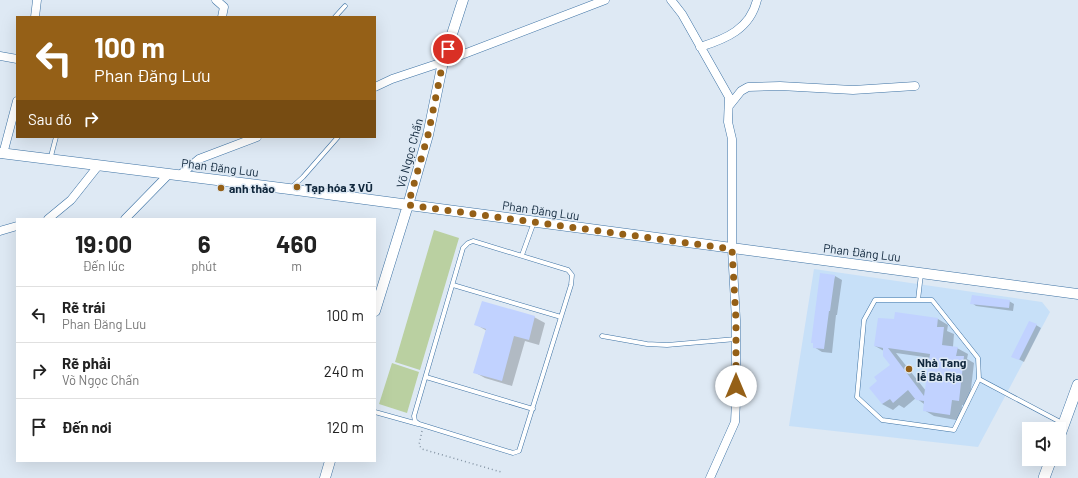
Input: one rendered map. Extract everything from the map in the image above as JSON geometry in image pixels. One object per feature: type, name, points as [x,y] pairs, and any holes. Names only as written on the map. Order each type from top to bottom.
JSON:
[{"type":"main road","points":[[1065,422],[1078,385]]},
{"type":"main road","points":[[1044,478],[1048,466]]},
{"type":"street","points":[[35,16],[37,0]]},
{"type":"street","points":[[216,0],[224,7],[222,16]]},
{"type":"street","name":"Võ Ngọc Chấn","points":[[376,308],[428,135],[443,62],[463,0]]},
{"type":"street","points":[[376,87],[392,79],[443,62],[605,0]]},
{"type":"street","points":[[671,0],[682,14],[729,98],[728,122],[732,140],[732,249],[736,338],[735,422],[710,478]]},
{"type":"street","points":[[700,47],[727,37],[743,25],[750,17],[757,0]]},
{"type":"street","points":[[0,56],[16,59]]},
{"type":"street","points":[[729,106],[741,91],[748,87],[780,86],[852,90],[915,86]]},
{"type":"street","points":[[2,153],[16,104]]},
{"type":"street","points":[[180,175],[199,159],[254,138]]},
{"type":"street","name":"Phan Đăng Lưu","points":[[2,153],[289,189],[1078,294]]},
{"type":"street","points":[[49,218],[71,200],[98,166]]},
{"type":"street","points":[[126,218],[169,174]]},
{"type":"street","points":[[0,230],[16,226]]},
{"type":"street","points":[[325,478],[330,462]]},
{"type":"lane","points":[[336,16],[345,6]]},
{"type":"lane","points":[[50,160],[56,138]]},
{"type":"lane","points":[[289,189],[303,177],[337,138]]},
{"type":"lane","points":[[522,255],[534,222]]},
{"type":"lane","points":[[376,412],[513,453],[519,451],[571,285],[572,275],[568,270],[473,241],[468,243],[463,248],[414,416],[415,421],[419,424]]},
{"type":"lane","points":[[918,300],[921,273]]},
{"type":"lane","points":[[453,285],[561,317]]},
{"type":"lane","points":[[875,300],[932,300],[978,358],[979,379],[954,430],[882,420],[857,397],[864,320],[875,300]]},
{"type":"lane","points":[[602,336],[647,344],[667,345],[736,338]]},
{"type":"lane","points":[[426,377],[533,408]]},
{"type":"lane","points":[[979,379],[1060,422]]},
{"type":"path","points":[[424,426],[419,445],[422,449],[501,472]]},
{"type":"shaded area","name":"Nhà Tang lễ Bà Rịa","points":[[814,269],[1042,302],[1050,312],[978,447],[789,426]]},
{"type":"green space","points":[[434,230],[459,238],[420,370],[395,362]]},
{"type":"green space","points":[[392,363],[419,372],[407,413],[379,404]]},
{"type":"building","points":[[820,273],[835,275],[824,349],[813,348],[813,343],[811,343]]},
{"type":"building","points":[[972,295],[1010,300],[1009,308],[970,304]]},
{"type":"building","points":[[482,301],[535,316],[529,340],[514,336],[502,381],[473,373],[486,329],[474,325]]},
{"type":"building","points":[[895,312],[938,318],[937,327],[944,327],[942,345],[958,347],[956,356],[964,356],[959,401],[952,400],[950,415],[923,411],[924,401],[916,400],[908,390],[893,403],[890,399],[882,404],[869,388],[877,381],[874,377],[890,365],[883,356],[883,348],[874,346],[878,318],[894,319]],"holes":[[[888,348],[930,354],[924,396]]]},
{"type":"building","points":[[1029,321],[1037,324],[1019,360],[1011,357]]},
{"type":"place","name":"Tạp hóa 3 VŨ","points":[[297,187]]},
{"type":"place","name":"anh thảo","points":[[221,188]]},
{"type":"place","name":"Nhà Tang lễ Bà Rịa","points":[[909,369]]},
{"type":"route","points":[[448,49],[443,62],[428,135],[408,205],[732,249],[736,320],[736,386]]}]
